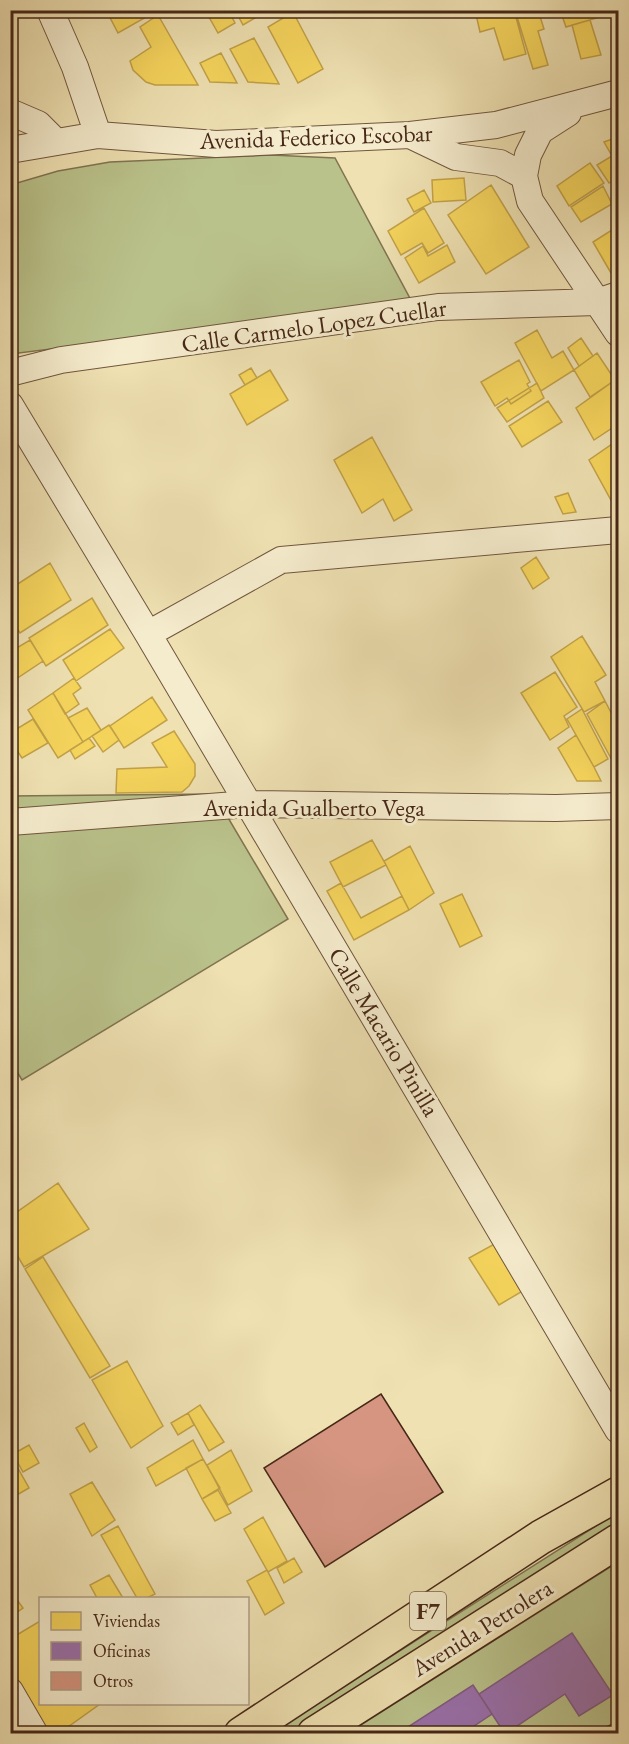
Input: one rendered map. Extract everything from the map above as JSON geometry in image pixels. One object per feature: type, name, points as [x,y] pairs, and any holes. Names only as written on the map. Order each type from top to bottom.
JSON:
[{"type":"highway","name":"Avenida Petrolera","points":[[241,1734],[541,1538],[618,1494]]},
{"type":"highway","name":"Avenida Petrolera","points":[[314,1734],[618,1541]]},
{"type":"street","points":[[50,10],[75,67],[98,135]]},
{"type":"street","name":"Avenida Federico Escobar","points":[[10,150],[98,135],[216,144],[410,135],[496,125],[618,93]]},
{"type":"street","points":[[586,101],[540,131],[528,155],[524,176],[530,201],[608,299],[618,333]]},
{"type":"street","points":[[10,112],[38,124],[56,142]]},
{"type":"street","points":[[410,135],[456,157],[500,163],[524,176]]},
{"type":"street","name":"Calle Carmelo Lopez Cuellar","points":[[10,373],[61,360],[438,307],[608,299]]},
{"type":"street","name":"Calle Macario Pinilla","points":[[10,405],[249,804],[618,1430]]},
{"type":"street","points":[[148,634],[281,560],[618,530]]},
{"type":"street","name":"Avenida Gualberto Vega","points":[[10,822],[249,804],[556,808],[618,806]]},
{"type":"street","points":[[10,1691],[35,1734]]},
{"type":"green space","points":[[271,155],[335,158],[413,304],[11,354],[10,185],[58,171],[110,162]]},
{"type":"green space","points":[[214,794],[288,919],[22,1080],[10,1060],[10,796]]},
{"type":"green space","points":[[618,1512],[618,1525],[290,1733],[269,1734]]},
{"type":"green space","points":[[618,1562],[618,1733],[348,1733]]},
{"type":"building: Viviendas","points":[[106,10],[154,10],[155,12],[118,33]]},
{"type":"building: Viviendas","points":[[205,10],[228,10],[235,23],[218,33]]},
{"type":"building: Viviendas","points":[[235,10],[261,10],[262,14],[243,25]]},
{"type":"building: Viviendas","points":[[475,10],[514,10],[526,54],[504,60],[494,28],[480,32]]},
{"type":"building: Viviendas","points":[[515,10],[538,10],[544,29],[538,31],[548,65],[533,69]]},
{"type":"building: Viviendas","points":[[560,10],[610,10],[610,14],[566,27]]},
{"type":"building: Viviendas","points":[[293,12],[323,69],[298,83],[268,27]]},
{"type":"building: Viviendas","points":[[158,15],[198,85],[155,85],[146,82],[133,70],[130,61],[151,47],[140,27]]},
{"type":"building: Viviendas","points":[[590,20],[601,55],[581,59],[572,25]]},
{"type":"building: Viviendas","points":[[254,38],[279,84],[248,82],[230,49]]},
{"type":"building: Viviendas","points":[[221,53],[237,83],[210,82],[200,63]]},
{"type":"building: Viviendas","points":[[618,137],[618,177],[609,183],[597,165],[612,156],[604,142]]},
{"type":"building: Viviendas","points":[[590,163],[604,183],[569,206],[557,186]]},
{"type":"building: Viviendas","points":[[464,178],[466,200],[433,202],[432,180]]},
{"type":"building: Viviendas","points":[[491,185],[529,247],[486,274],[448,215]]},
{"type":"building: Viviendas","points":[[603,186],[612,204],[581,222],[571,207]]},
{"type":"building: Viviendas","points":[[424,190],[431,203],[414,212],[407,199]]},
{"type":"building: Viviendas","points":[[424,208],[444,243],[428,253],[422,243],[401,255],[388,231]]},
{"type":"building: Viviendas","points":[[618,226],[618,271],[611,273],[593,242]]},
{"type":"building: Viviendas","points":[[447,245],[455,262],[419,283],[405,258],[423,246],[428,256]]},
{"type":"building: Viviendas","points":[[537,330],[552,358],[563,351],[574,370],[541,391],[515,343]]},
{"type":"building: Viviendas","points":[[581,338],[593,356],[579,366],[568,348]]},
{"type":"building: Viviendas","points":[[597,353],[615,380],[590,397],[574,370]]},
{"type":"building: Viviendas","points":[[519,360],[530,382],[527,384],[531,391],[511,404],[507,398],[495,406],[481,382]]},
{"type":"building: Viviendas","points":[[251,368],[257,378],[245,385],[239,375]]},
{"type":"building: Viviendas","points":[[270,370],[288,400],[247,425],[230,394]]},
{"type":"building: Viviendas","points":[[615,380],[618,387],[618,424],[594,440],[576,408]]},
{"type":"building: Viviendas","points":[[537,383],[544,398],[507,422],[497,408]]},
{"type":"building: Viviendas","points":[[548,401],[562,422],[522,447],[509,426]]},
{"type":"building: Viviendas","points":[[372,437],[412,510],[394,521],[383,499],[362,513],[334,460]]},
{"type":"building: Viviendas","points":[[618,440],[618,513],[589,460]]},
{"type":"building: Viviendas","points":[[568,493],[576,512],[563,514],[555,497]]},
{"type":"building: Viviendas","points":[[536,557],[549,578],[533,589],[521,568]]},
{"type":"building: Viviendas","points":[[50,563],[71,600],[20,633],[10,618],[10,589]]},
{"type":"building: Viviendas","points":[[92,598],[108,625],[46,666],[29,638]]},
{"type":"building: Viviendas","points":[[110,629],[124,648],[76,681],[63,660]]},
{"type":"building: Viviendas","points":[[582,636],[606,675],[595,682],[605,701],[584,712],[551,657]]},
{"type":"building: Viviendas","points":[[30,640],[43,661],[16,679],[10,672],[10,652]]},
{"type":"building: Viviendas","points":[[555,672],[577,707],[564,716],[569,727],[550,740],[521,693]]},
{"type":"building: Viviendas","points":[[74,678],[81,688],[73,694],[79,704],[65,714],[53,693]]},
{"type":"building: Viviendas","points":[[53,693],[83,742],[58,758],[28,710]]},
{"type":"building: Viviendas","points":[[152,697],[167,720],[124,748],[110,726]]},
{"type":"building: Viviendas","points":[[605,701],[618,726],[618,759],[613,762],[587,714]]},
{"type":"building: Viviendas","points":[[87,708],[101,730],[83,742],[68,718]]},
{"type":"building: Viviendas","points":[[582,709],[608,759],[594,767],[567,719]]},
{"type":"building: Viviendas","points":[[33,719],[48,743],[22,758],[10,740],[10,733]]},
{"type":"building: Viviendas","points":[[109,725],[119,740],[103,752],[92,736]]},
{"type":"building: Viviendas","points":[[174,731],[195,764],[195,776],[189,786],[182,792],[116,793],[117,769],[167,767],[152,743]]},
{"type":"building: Viviendas","points":[[576,735],[601,781],[577,781],[558,748]]},
{"type":"building: Viviendas","points":[[89,738],[95,746],[75,759],[70,750]]},
{"type":"building: Viviendas","points":[[372,840],[386,865],[343,887],[330,862]]},
{"type":"building: Viviendas","points":[[410,846],[434,893],[409,910],[384,861]]},
{"type":"building: Viviendas","points":[[341,883],[361,918],[402,896],[409,910],[354,940],[327,891]]},
{"type":"building: Viviendas","points":[[462,894],[482,936],[460,947],[440,904]]},
{"type":"building: Viviendas","points":[[58,1183],[89,1229],[24,1267],[10,1243],[10,1217]]},
{"type":"building: Viviendas","points":[[498,1242],[526,1289],[499,1305],[469,1258]]},
{"type":"building: Viviendas","points":[[43,1257],[110,1366],[90,1378],[25,1269]]},
{"type":"building: Viviendas","points":[[127,1361],[163,1426],[131,1448],[92,1380]]},
{"type":"building: Viviendas","points":[[200,1405],[224,1442],[209,1451],[188,1413]]},
{"type":"building: Viviendas","points":[[188,1413],[194,1425],[178,1435],[171,1423]]},
{"type":"building: Viviendas","points":[[84,1423],[97,1447],[90,1452],[76,1428]]},
{"type":"building: Viviendas","points":[[193,1440],[203,1459],[156,1486],[147,1468]]},
{"type":"building: Viviendas","points":[[29,1445],[39,1463],[23,1472],[13,1454]]},
{"type":"building: Viviendas","points":[[231,1450],[252,1491],[228,1505],[207,1465]]},
{"type":"building: Viviendas","points":[[10,1454],[29,1488],[10,1499]]},
{"type":"building: Viviendas","points":[[203,1459],[220,1488],[202,1499],[186,1468]]},
{"type":"building: Viviendas","points":[[92,1482],[115,1520],[92,1536],[70,1494]]},
{"type":"building: Viviendas","points":[[218,1490],[231,1513],[215,1521],[202,1499]]},
{"type":"building: Viviendas","points":[[263,1517],[287,1561],[268,1572],[244,1529]]},
{"type":"building: Viviendas","points":[[118,1526],[155,1594],[149,1597],[136,1597],[101,1535]]},
{"type":"building: Viviendas","points":[[294,1558],[302,1572],[284,1583],[277,1568]]},
{"type":"building: Viviendas","points":[[267,1570],[284,1603],[265,1615],[247,1581]]},
{"type":"building: Viviendas","points":[[109,1575],[122,1597],[96,1597],[90,1585]]},
{"type":"building: Viviendas","points":[[10,1590],[23,1608],[10,1617]]},
{"type":"building: Viviendas","points":[[39,1622],[39,1705],[99,1705],[58,1734],[42,1734],[10,1677],[10,1639]]},
{"type":"building: Oficinas","points":[[572,1633],[613,1695],[579,1716],[565,1694],[505,1734],[479,1694]]},
{"type":"building: Oficinas","points":[[473,1685],[492,1714],[462,1734],[397,1734]]},
{"type":"building: Otros","points":[[381,1394],[443,1492],[325,1567],[264,1468]]},
{"type":"waterway","points":[[10,66],[12,72]]},
{"type":"tram line","points":[[589,1734],[618,1722]]}]
